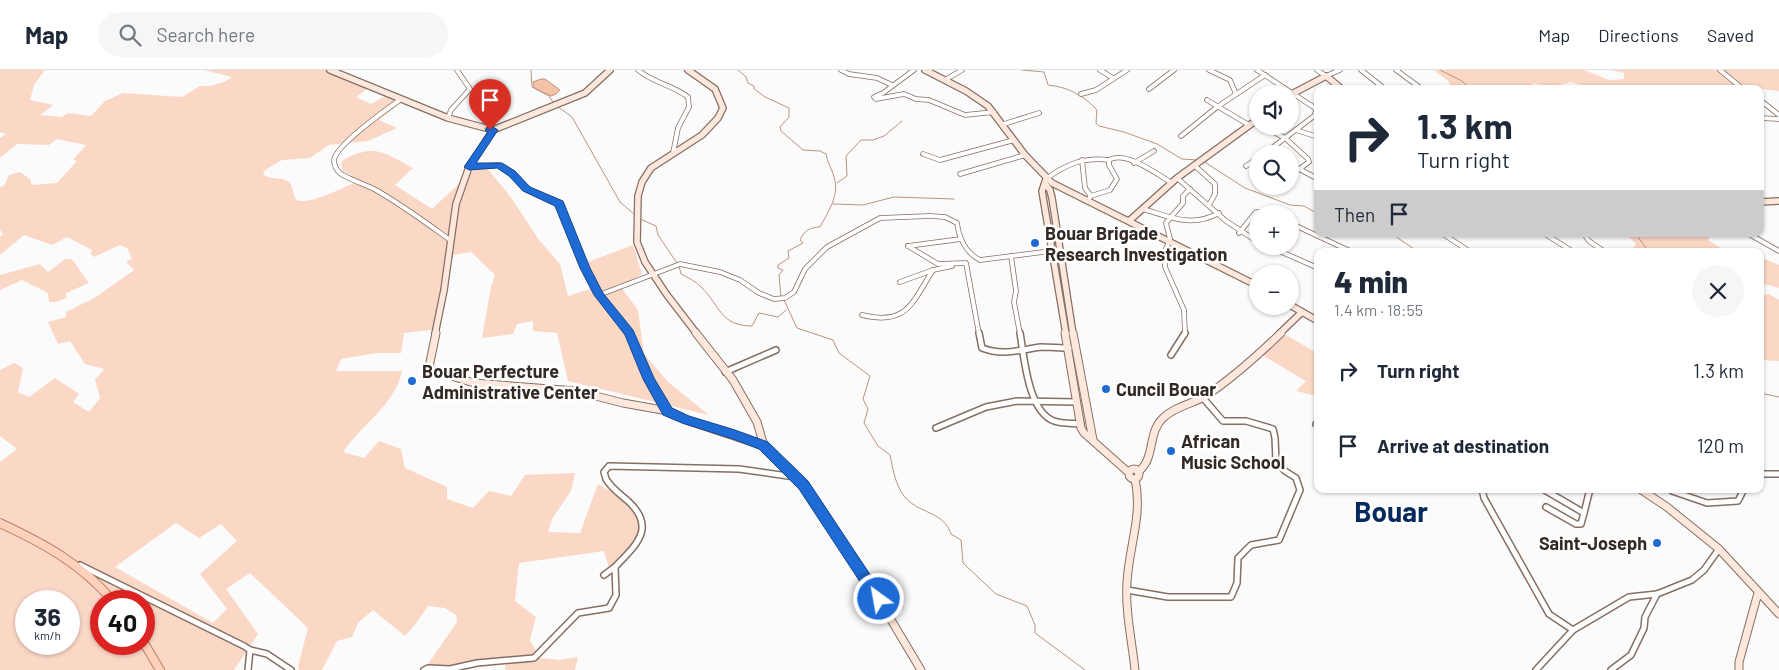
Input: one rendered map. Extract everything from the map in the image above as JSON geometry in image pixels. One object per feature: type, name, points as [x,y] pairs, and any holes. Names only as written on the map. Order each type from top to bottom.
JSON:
[{"type":"main road","points":[[0,523],[42,542],[80,565],[104,590]]},
{"type":"main road","points":[[151,655],[160,670]]},
{"type":"street","points":[[330,70],[448,118],[493,130]]},
{"type":"street","points":[[448,118],[450,108],[465,96],[470,89],[468,84],[457,74],[457,70]]},
{"type":"street","points":[[610,70],[578,96],[493,130],[469,167],[456,204],[444,290],[430,367],[432,370],[474,383],[576,391],[623,403],[668,411],[686,420],[735,434],[764,446],[795,477],[818,504],[869,583],[921,670]]},
{"type":"street","points":[[638,70],[650,78],[671,86],[688,97],[689,107],[678,128],[673,153]]},
{"type":"street","points":[[688,70],[715,89],[724,108],[709,130],[651,168],[639,190],[637,242],[645,262],[654,275],[725,372],[733,380],[761,433],[764,446]]},
{"type":"street","points":[[841,70],[849,74],[877,78],[892,86]]},
{"type":"street","points":[[914,70],[874,97],[876,99],[904,94],[916,99],[928,100],[965,115],[994,112]]},
{"type":"street","points":[[925,70],[981,100],[1004,124],[1046,181],[1050,190],[1093,440]]},
{"type":"street","points":[[945,80],[962,70]]},
{"type":"street","points":[[1100,70],[1113,78]]},
{"type":"street","points":[[1081,94],[1096,90],[1126,70]]},
{"type":"street","points":[[1149,89],[1174,70]]},
{"type":"street","points":[[1209,70],[1222,71],[1231,79],[1236,94]]},
{"type":"street","points":[[1257,70],[1279,85]]},
{"type":"street","points":[[1317,70],[1337,85]]},
{"type":"street","points":[[1299,90],[1340,70]]},
{"type":"street","points":[[1360,70],[1380,85]]},
{"type":"street","points":[[1396,70],[1417,85]]},
{"type":"street","points":[[1720,70],[1738,85]]},
{"type":"street","points":[[1181,136],[1217,107],[1265,75]]},
{"type":"street","points":[[401,99],[371,121],[340,149],[334,157],[334,164],[340,174],[361,182],[398,203],[450,240]]},
{"type":"street","points":[[1299,99],[1314,108]]},
{"type":"street","points":[[1207,100],[1217,107],[1249,120]]},
{"type":"street","points":[[1764,103],[1779,115]]},
{"type":"street","points":[[1004,124],[1039,113]]},
{"type":"street","points":[[1299,128],[1314,116]]},
{"type":"street","points":[[1764,118],[1779,120]]},
{"type":"street","points":[[1129,221],[1176,178],[1249,126]]},
{"type":"street","points":[[1299,131],[1314,136]]},
{"type":"street","points":[[1279,135],[1308,159],[1309,162],[1300,170],[1314,177]]},
{"type":"street","points":[[1276,145],[1289,135]]},
{"type":"street","points":[[923,154],[940,160],[1014,140]]},
{"type":"street","points":[[1134,163],[1154,151]]},
{"type":"street","points":[[960,174],[1025,155]]},
{"type":"street","points":[[1135,670],[1127,590],[1129,562],[1140,509],[1137,476],[1134,470],[1128,472],[1084,433],[1081,424],[1042,191],[1046,181],[1062,166],[1094,158],[1108,160],[1121,157],[1172,183]]},
{"type":"street","points":[[1082,160],[1085,188],[1091,196]]},
{"type":"street","points":[[1086,202],[1091,196],[1110,190],[1117,179],[1108,160]]},
{"type":"street","points":[[1199,162],[1215,184],[1215,194],[1209,205]]},
{"type":"street","points":[[469,167],[499,165],[512,174],[526,189],[559,204],[585,268],[599,295],[629,332],[649,379],[668,411]]},
{"type":"street","points":[[1176,178],[1240,233],[1249,238]]},
{"type":"street","points":[[1046,181],[1249,282]]},
{"type":"street","points":[[1171,355],[1185,334],[1184,310],[1165,266],[1165,252],[1169,242],[1169,230],[1166,224],[1182,203],[1183,196],[1190,189]]},
{"type":"street","points":[[1764,202],[1779,201]]},
{"type":"street","points":[[1143,209],[1191,222],[1208,220],[1219,213]]},
{"type":"street","points":[[599,295],[680,264],[706,268],[740,280],[759,293],[774,299],[790,297],[805,269],[828,247],[880,218],[945,217],[957,223],[957,231],[971,255],[980,260]]},
{"type":"street","points":[[1240,233],[1249,221]]},
{"type":"street","points":[[1047,222],[1055,222]]},
{"type":"street","points":[[1299,227],[1314,234]]},
{"type":"street","points":[[1320,237],[1344,248]]},
{"type":"street","points":[[1448,237],[1464,248]]},
{"type":"street","points":[[1549,237],[1562,248]]},
{"type":"street","points":[[1586,237],[1599,248]]},
{"type":"street","points":[[1754,237],[1779,251]]},
{"type":"street","points":[[962,239],[908,246],[938,264],[966,263]]},
{"type":"street","points":[[900,282],[933,270],[980,260],[1059,250]]},
{"type":"street","points":[[1288,255],[1314,266]]},
{"type":"street","points":[[1012,256],[1016,291],[1014,302],[1033,400],[1046,416],[1052,420],[1081,424]]},
{"type":"street","points":[[966,263],[982,348],[987,351],[1007,353],[1049,347],[1076,350]]},
{"type":"street","points":[[862,315],[880,319],[902,314],[910,308],[933,270]]},
{"type":"street","points":[[1299,310],[1314,319]]},
{"type":"street","points":[[1137,476],[1146,466],[1156,428],[1161,418],[1172,411],[1203,398],[1246,364],[1302,312]]},
{"type":"street","points":[[725,372],[776,350]]},
{"type":"street","points":[[1074,382],[1082,382]]},
{"type":"street","points":[[1127,590],[1168,597],[1231,597],[1237,583],[1238,558],[1246,547],[1255,542],[1278,540],[1300,490],[1296,478],[1280,469],[1274,458],[1277,440],[1273,429],[1246,421],[1223,421],[1203,398]]},
{"type":"street","points":[[936,428],[986,407],[1017,401],[1078,402]]},
{"type":"street","points":[[604,575],[615,567],[637,544],[643,530],[644,519],[635,506],[606,481],[604,472],[609,466],[739,469],[795,477]]},
{"type":"street","points":[[1764,474],[1779,474]]},
{"type":"street","points":[[1483,493],[1549,614],[1573,630]]},
{"type":"street","points":[[1550,493],[1584,513]]},
{"type":"street","points":[[1546,507],[1576,524],[1581,524],[1589,493]]},
{"type":"street","points":[[1646,493],[1667,507],[1719,550],[1779,614]]},
{"type":"street","points":[[1677,493],[1707,504],[1738,501],[1742,493]]},
{"type":"street","points":[[1536,670],[1573,630],[1630,597],[1657,594],[1692,580],[1704,570],[1719,550]]},
{"type":"street","points":[[80,565],[210,629],[232,637],[250,650],[259,650],[291,670]]},
{"type":"street","points":[[424,670],[428,668],[450,670],[476,663],[534,658],[578,613],[609,608],[616,595],[615,567]]},
{"type":"street","points":[[1739,670],[1738,662],[1758,593]]},
{"type":"street","points":[[1611,670],[1631,655],[1644,628],[1645,617],[1657,594]]},
{"type":"street","points":[[248,670],[250,650]]},
{"type":"shaded area","points":[[0,70],[45,70],[34,85],[30,100],[53,105],[40,115],[62,117],[68,113],[91,116],[105,101],[123,93],[182,97],[200,86],[211,86],[232,77],[204,70],[332,70],[371,86],[356,97],[371,104],[389,94],[405,100],[379,120],[397,128],[368,141],[329,145],[310,158],[282,160],[265,170],[263,174],[266,176],[289,182],[297,200],[317,198],[356,182],[351,175],[343,171],[341,164],[343,160],[354,155],[372,151],[387,154],[413,168],[395,185],[432,209],[482,162],[510,196],[539,240],[560,264],[568,296],[593,288],[588,262],[633,245],[642,274],[621,287],[638,310],[644,354],[668,382],[709,415],[568,381],[557,333],[533,331],[533,321],[517,324],[513,334],[482,338],[495,275],[471,252],[453,255],[438,329],[404,333],[401,353],[377,353],[341,359],[336,371],[402,371],[398,383],[385,404],[343,452],[364,458],[379,441],[401,449],[405,468],[447,487],[447,499],[473,508],[489,491],[511,496],[525,475],[575,473],[571,491],[552,519],[548,532],[580,533],[598,484],[618,495],[641,522],[637,542],[609,568],[604,551],[519,563],[515,601],[536,617],[530,640],[540,658],[560,660],[578,657],[575,670],[505,670],[507,659],[498,657],[459,669],[428,664],[457,622],[456,615],[445,608],[428,606],[405,636],[373,610],[358,623],[352,637],[337,641],[322,670],[299,670],[298,666],[308,628],[250,573],[226,589],[258,634],[234,670],[0,670],[0,462],[17,449],[0,436],[0,370],[14,363],[23,368],[18,392],[29,397],[55,378],[79,394],[73,402],[89,412],[100,398],[95,380],[104,369],[85,364],[70,341],[58,344],[48,322],[66,317],[66,312],[96,297],[134,270],[126,262],[132,258],[127,248],[120,245],[94,257],[91,254],[92,250],[67,237],[52,245],[24,235],[0,255],[0,237],[3,234],[0,230],[0,187],[4,186],[9,175],[20,172],[31,180],[31,185],[57,183],[77,161],[73,160],[86,145],[57,139],[49,145],[17,144],[0,158],[0,138],[6,134],[0,132]],"holes":[[[176,523],[199,538],[221,524],[237,541],[200,574],[227,609],[213,623],[115,567]]]},
{"type":"shaded area","points":[[1434,70],[1584,70],[1609,80],[1624,79],[1624,73],[1610,70],[1779,70],[1779,91],[1764,89],[1764,85],[1581,85],[1571,82],[1558,85],[1533,83],[1533,85],[1450,85]]},
{"type":"shaded area","points":[[545,79],[560,90],[551,96],[534,88],[533,82]]},
{"type":"shaded area","points":[[1629,237],[1710,237],[1708,240],[1721,248],[1633,248],[1636,244]]},
{"type":"shaded area","points":[[65,259],[71,259],[74,262],[89,283],[66,293],[66,298],[56,302],[49,302],[48,293],[22,280],[0,290],[0,275],[40,264],[48,272]]},
{"type":"shaded area","points":[[1764,259],[1779,265],[1779,288],[1764,284]]},
{"type":"shaded area","points":[[1769,294],[1779,300],[1779,361],[1764,360],[1764,295]]},
{"type":"shaded area","points":[[1286,335],[1314,351],[1314,395],[1296,391],[1306,381],[1262,355]]},
{"type":"waterway","points":[[531,70],[532,87],[549,96],[554,104]]},
{"type":"waterway","points":[[738,70],[746,77],[748,83],[754,86],[754,89],[765,97],[789,108],[789,117],[780,127],[781,131],[803,150],[820,151],[826,154],[835,184],[834,197],[830,209],[820,227],[805,232],[800,240],[803,243],[788,251],[789,258],[778,265],[778,268],[783,270],[779,275],[781,297]]},
{"type":"waterway","points":[[1022,70],[1044,72],[1048,85],[1069,90],[1086,100],[1097,110],[1096,123],[1099,126],[1124,132],[1157,144],[1182,159],[1197,160]]},
{"type":"waterway","points":[[1440,70],[1466,85]]},
{"type":"waterway","points":[[557,106],[572,117],[620,202],[635,215]]},
{"type":"waterway","points":[[837,183],[847,176],[846,156],[861,140],[873,140],[884,136],[902,121]]},
{"type":"waterway","points":[[1203,161],[1245,188],[1290,205],[1304,206],[1314,212]]},
{"type":"waterway","points":[[833,204],[863,205],[894,197],[954,199]]},
{"type":"waterway","points":[[640,219],[656,226],[658,235],[677,263]]},
{"type":"waterway","points":[[1396,237],[1413,248]]},
{"type":"waterway","points":[[1638,237],[1646,248]]},
{"type":"waterway","points":[[679,266],[681,274],[699,285],[722,313],[733,322],[752,326],[759,313],[778,317],[786,310]]},
{"type":"waterway","points":[[784,300],[797,328],[833,340],[839,353],[870,376],[863,399],[868,409],[864,423],[878,446],[890,455],[896,481],[904,496],[916,506],[943,521],[951,534],[961,540],[963,563],[996,594],[1027,606],[1035,625],[1035,633],[1085,670]]},
{"type":"waterway","points":[[1764,394],[1779,397]]},
{"type":"place","name":"Bouar Brigade Research Investigation","points":[[1035,243]]},
{"type":"place","name":"Bouar Perfecture Administrative Center","points":[[412,381]]},
{"type":"place","name":"Cuncil Bouar","points":[[1106,389]]},
{"type":"place","name":"African Music School","points":[[1171,451]]},
{"type":"place","name":"Saint-Joseph","points":[[1657,543]]},
{"type":"district","name":"Bouar","points":[[1391,511]]},
{"type":"route","points":[[490,130],[493,130],[490,138],[476,154],[469,167],[499,165],[512,174],[526,189],[559,204],[585,268],[599,295],[629,332],[649,379],[668,411],[686,420],[735,434],[764,446],[804,485],[879,599]]}]
